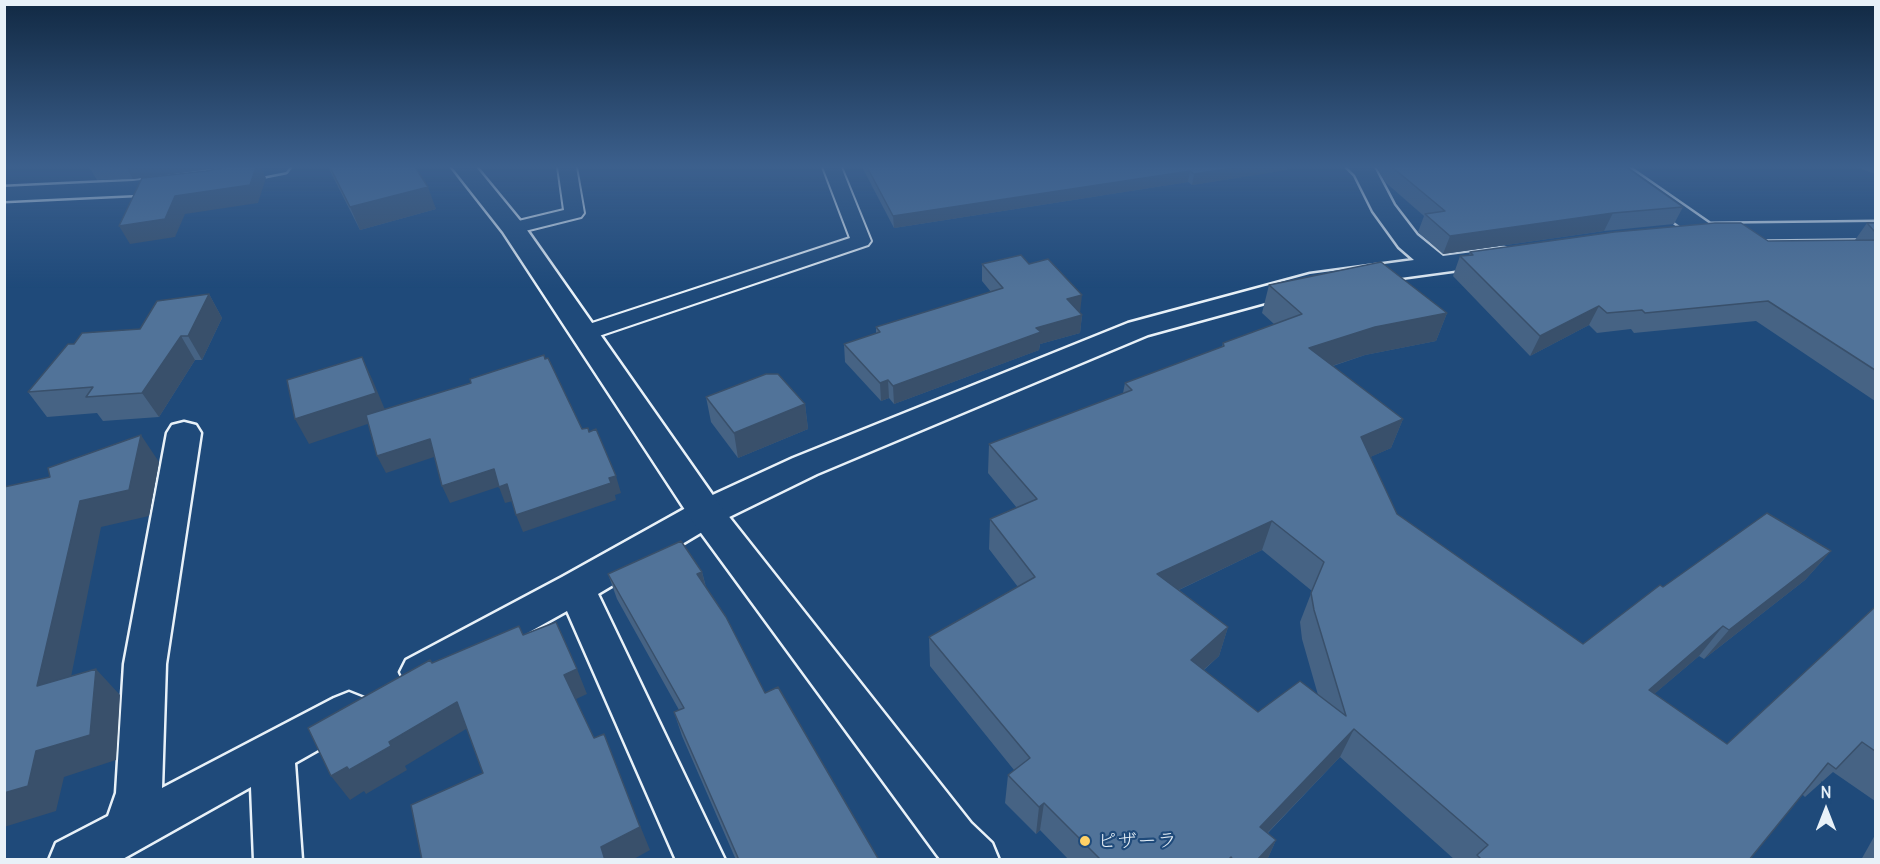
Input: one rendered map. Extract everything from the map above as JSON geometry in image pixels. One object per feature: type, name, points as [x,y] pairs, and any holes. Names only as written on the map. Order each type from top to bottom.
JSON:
[{"type":"street","points":[[496,207],[513,228],[706,513],[954,839],[975,860]]},
{"type":"street","points":[[1383,207],[1408,241],[1437,265]]},
{"type":"street","points":[[1669,207],[1704,232]]},
{"type":"street","points":[[1659,236],[1704,232],[1875,230]]},
{"type":"street","points":[[74,860],[576,588],[706,513],[805,466],[1138,329],[1310,282],[1526,252]]},
{"type":"street","points":[[127,830],[139,793],[145,664],[184,433]]},
{"type":"street","points":[[576,588],[701,860]]},
{"type":"street","points":[[272,753],[278,860]]},
{"type":"lane","points":[[513,228],[574,213],[573,207]]},
{"type":"lane","points":[[585,333],[861,241],[848,207]]},
{"type":"building","points":[[128,207],[170,207],[165,219],[119,226]]},
{"type":"building","points":[[888,207],[950,207],[893,216]]},
{"type":"building","points":[[1441,207],[1679,207],[1613,213],[1450,236],[1425,214],[1445,211]]},
{"type":"building","points":[[1715,223],[1741,223],[1768,241],[1875,240],[1875,370],[1768,301],[1645,313],[1642,310],[1607,313],[1599,306],[1540,336],[1460,256],[1473,255],[1470,252],[1614,232]]},
{"type":"building","points":[[1867,223],[1875,223],[1875,232]]},
{"type":"building","points":[[1021,255],[1029,264],[1048,259],[1082,295],[1067,299],[1082,315],[1036,328],[1041,332],[893,386],[888,380],[880,383],[844,344],[880,332],[876,327],[1003,288],[982,264]]},
{"type":"building","points":[[1381,262],[1447,313],[1375,327],[1309,348],[1403,419],[1361,437],[1397,514],[1583,644],[1660,585],[1663,587],[1767,513],[1831,551],[1729,630],[1723,626],[1649,690],[1727,744],[1875,607],[1875,751],[1862,742],[1836,769],[1828,763],[1749,860],[1482,860],[1477,855],[1488,845],[1354,729],[1260,827],[1276,840],[1257,860],[1233,860],[1231,857],[1228,860],[1101,860],[1044,803],[1039,807],[1008,775],[1030,758],[929,637],[1035,577],[990,519],[1037,499],[989,444],[1132,390],[1125,383],[1302,314],[1269,285]],"holes":[[[1272,521],[1324,562],[1311,593],[1346,716],[1300,681],[1258,712],[1191,660],[1228,627],[1157,574]]]},
{"type":"building","points":[[209,294],[188,336],[181,336],[142,393],[86,397],[93,387],[28,392],[68,344],[74,344],[82,333],[140,329],[157,301]]},
{"type":"building","points":[[544,355],[545,359],[548,358],[582,429],[588,428],[589,432],[596,429],[616,476],[609,478],[611,483],[516,515],[507,484],[499,487],[494,469],[442,486],[430,439],[377,456],[366,415],[471,383],[470,379]]},
{"type":"building","points":[[362,357],[376,393],[295,419],[287,380]]},
{"type":"building","points":[[766,374],[778,374],[805,404],[734,433],[706,397]]},
{"type":"building","points":[[141,435],[129,490],[80,501],[37,686],[96,669],[90,735],[36,751],[28,786],[4,793],[4,487],[50,477],[48,468]]},
{"type":"building","points":[[681,541],[702,572],[697,574],[726,617],[765,693],[778,687],[879,860],[739,860],[674,712],[684,708],[608,574]]},
{"type":"building","points":[[556,622],[577,669],[564,675],[594,738],[604,734],[640,827],[601,847],[605,860],[422,860],[411,805],[483,773],[457,702],[389,742],[391,746],[349,770],[347,767],[331,776],[308,728],[430,660],[432,663],[519,626],[523,635]]},
{"type":"place","name":"ピザーラ","points":[[1085,841]]}]
